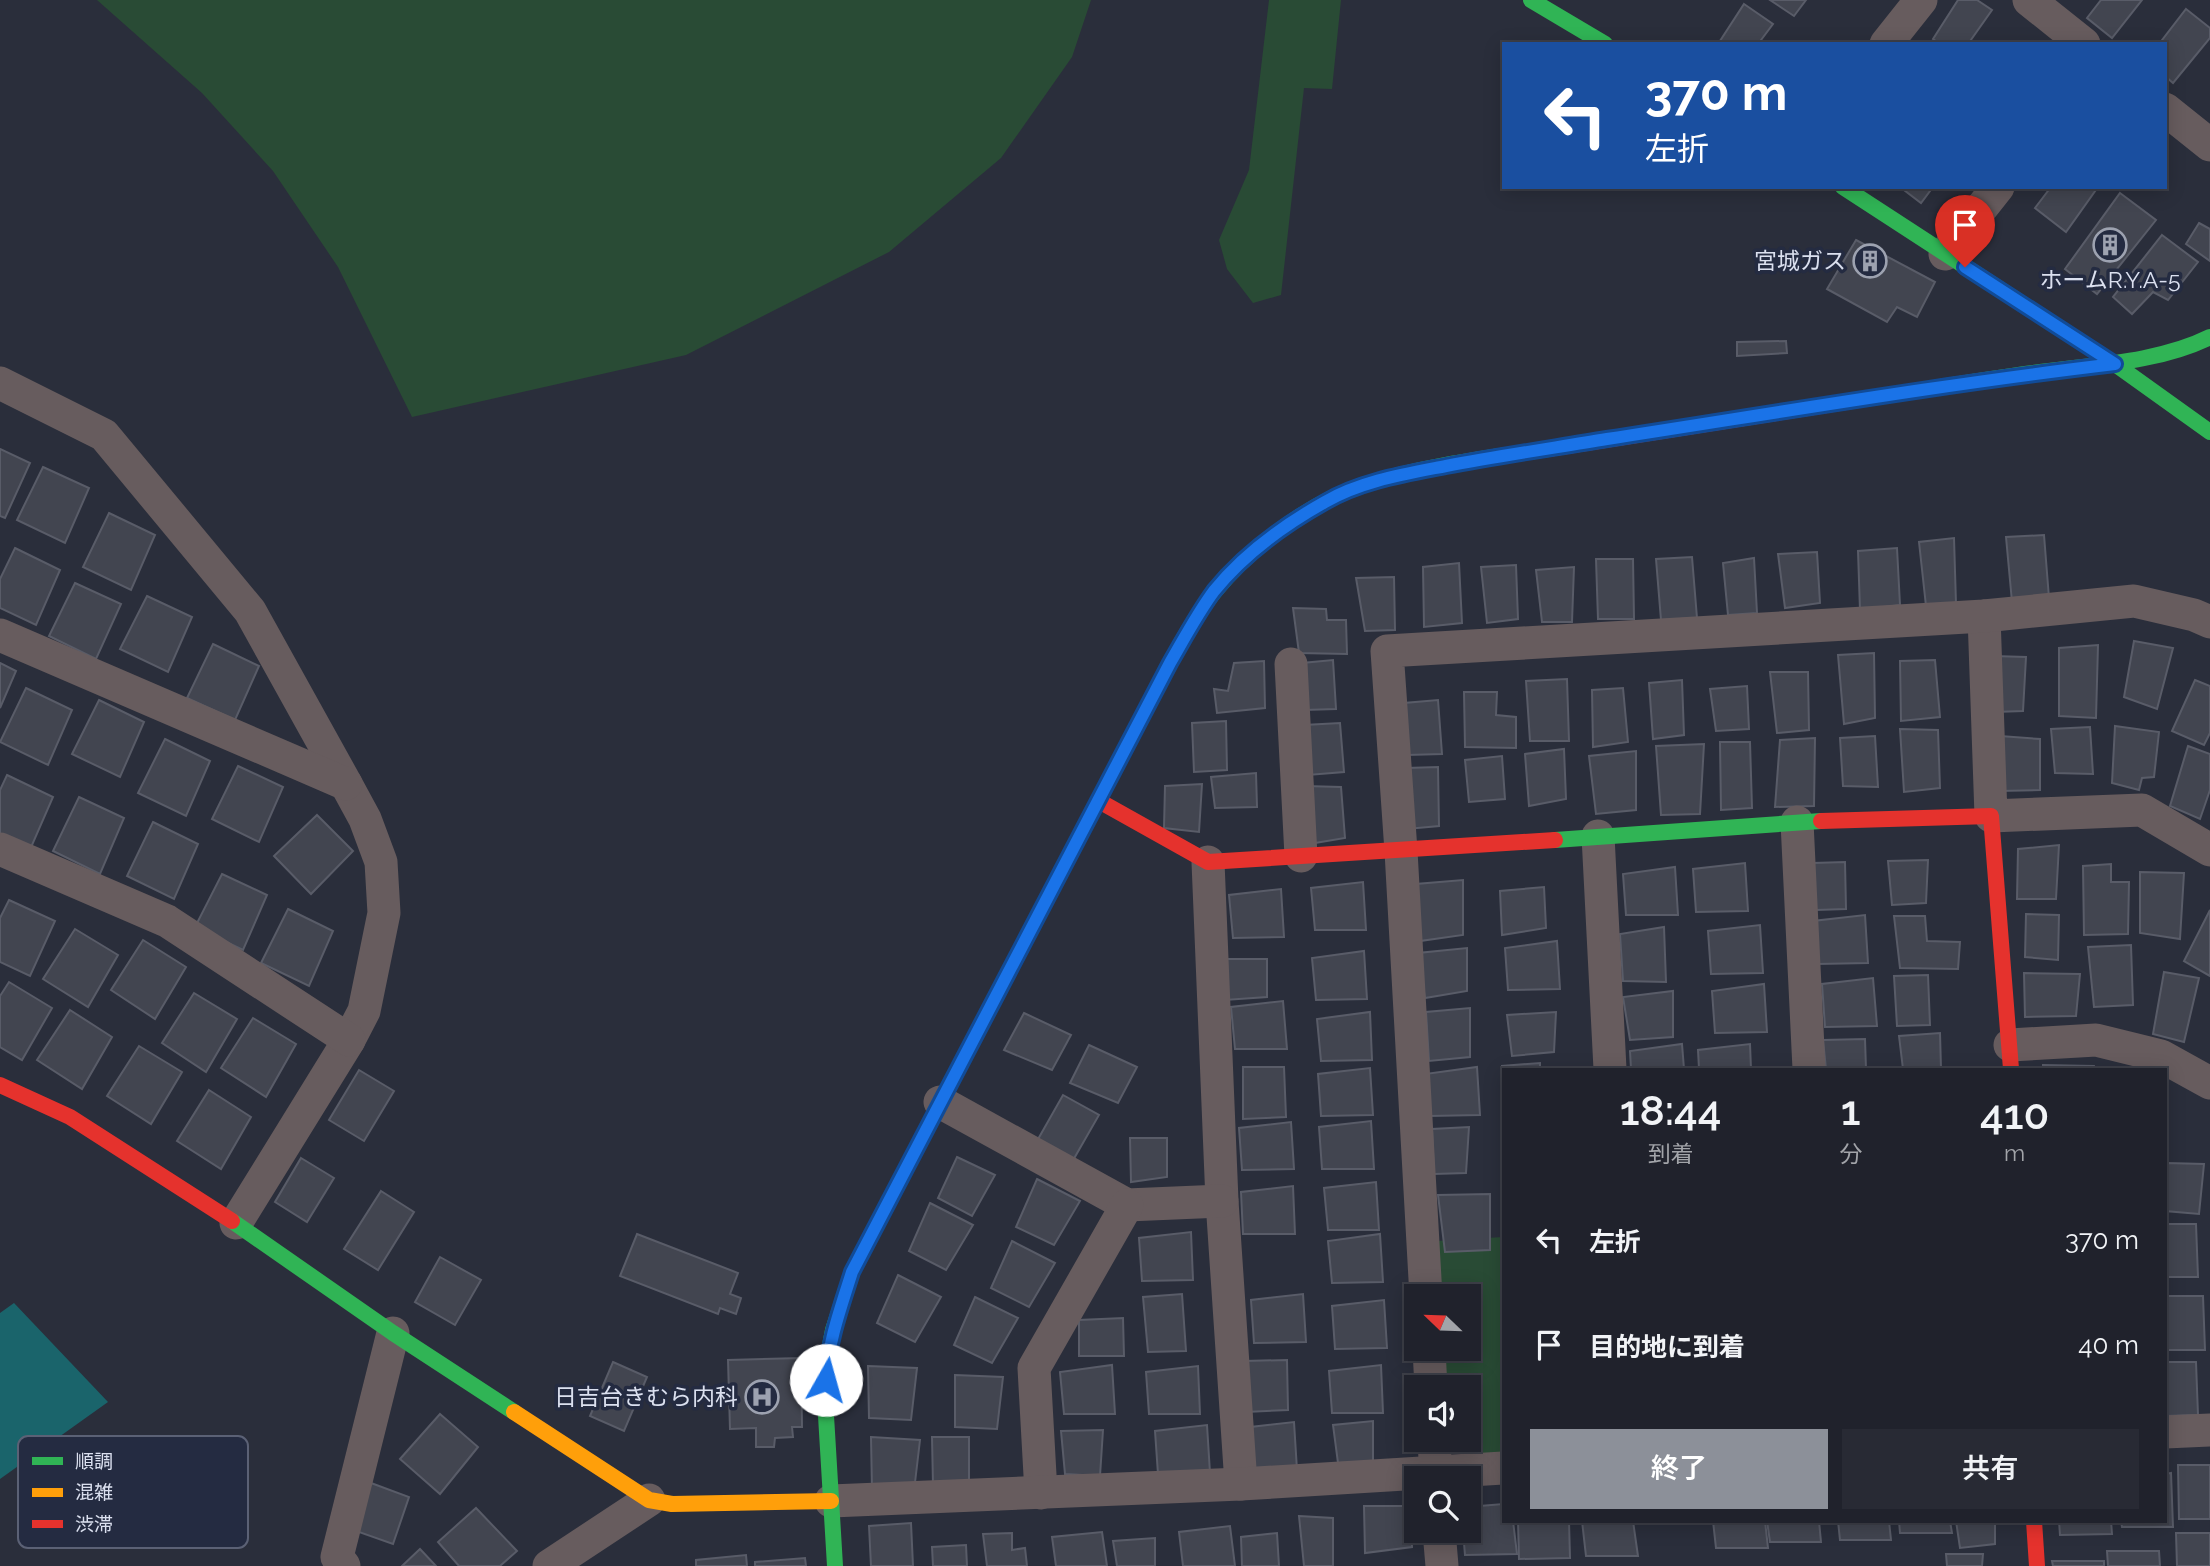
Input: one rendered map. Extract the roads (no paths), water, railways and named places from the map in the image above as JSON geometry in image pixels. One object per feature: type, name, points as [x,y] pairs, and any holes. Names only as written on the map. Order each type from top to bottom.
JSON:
[{"type":"street","points":[[1531,0],[1602,42]]},
{"type":"street","points":[[1888,42],[1920,0]]},
{"type":"street","points":[[2029,0],[2082,42]]},
{"type":"street","points":[[2167,111],[2210,145]]},
{"type":"street","points":[[1846,189],[2115,364],[2210,432]]},
{"type":"street","points":[[1945,254],[1996,189]]},
{"type":"street","points":[[835,1566],[827,1455],[827,1361],[833,1330],[852,1272],[1170,663],[1215,591],[1240,563],[1263,543],[1326,501],[1405,474],[1489,458],[2007,377],[2115,364],[2194,345],[2210,337]]},
{"type":"street","points":[[0,383],[104,435],[250,611],[365,819],[381,862],[384,913],[363,1011],[349,1040],[236,1223]]},
{"type":"street","points":[[1425,1284],[1387,651],[1984,616],[2134,601],[2194,615],[2210,622]]},
{"type":"street","points":[[1984,616],[1991,816],[2010,1057],[2096,1041],[2161,1056],[2210,1083]]},
{"type":"street","points":[[0,635],[346,784]]},
{"type":"street","points":[[1291,664],[1301,856]]},
{"type":"street","points":[[1099,801],[1208,862],[1401,851],[1797,822],[2142,810],[2210,850]]},
{"type":"street","points":[[1797,822],[1809,1068]]},
{"type":"street","points":[[1598,836],[1610,1068]]},
{"type":"street","points":[[0,849],[167,921],[349,1040]]},
{"type":"street","points":[[1208,862],[1222,1201],[1241,1484]]},
{"type":"street","points":[[0,1085],[70,1117],[236,1223],[393,1333],[649,1500],[672,1504],[831,1501],[1241,1484],[1435,1464],[1502,1468]]},
{"type":"street","points":[[940,1102],[1127,1205],[1222,1201]]},
{"type":"street","points":[[1041,1493],[1034,1368],[1127,1205]]},
{"type":"street","points":[[344,1566],[337,1557],[393,1333]]},
{"type":"street","points":[[2167,1432],[2210,1430]]},
{"type":"street","points":[[549,1566],[649,1500]]},
{"type":"street","points":[[2034,1523],[2037,1566]]},
{"type":"street","points":[[1440,1543],[1442,1566]]},
{"type":"place","name":"ホームR.Y.A-5","points":[[2110,245]]},
{"type":"place","name":"宮城ガス","points":[[1870,261]]},
{"type":"place","name":"日吉台きむら内科","points":[[762,1397]]}]
